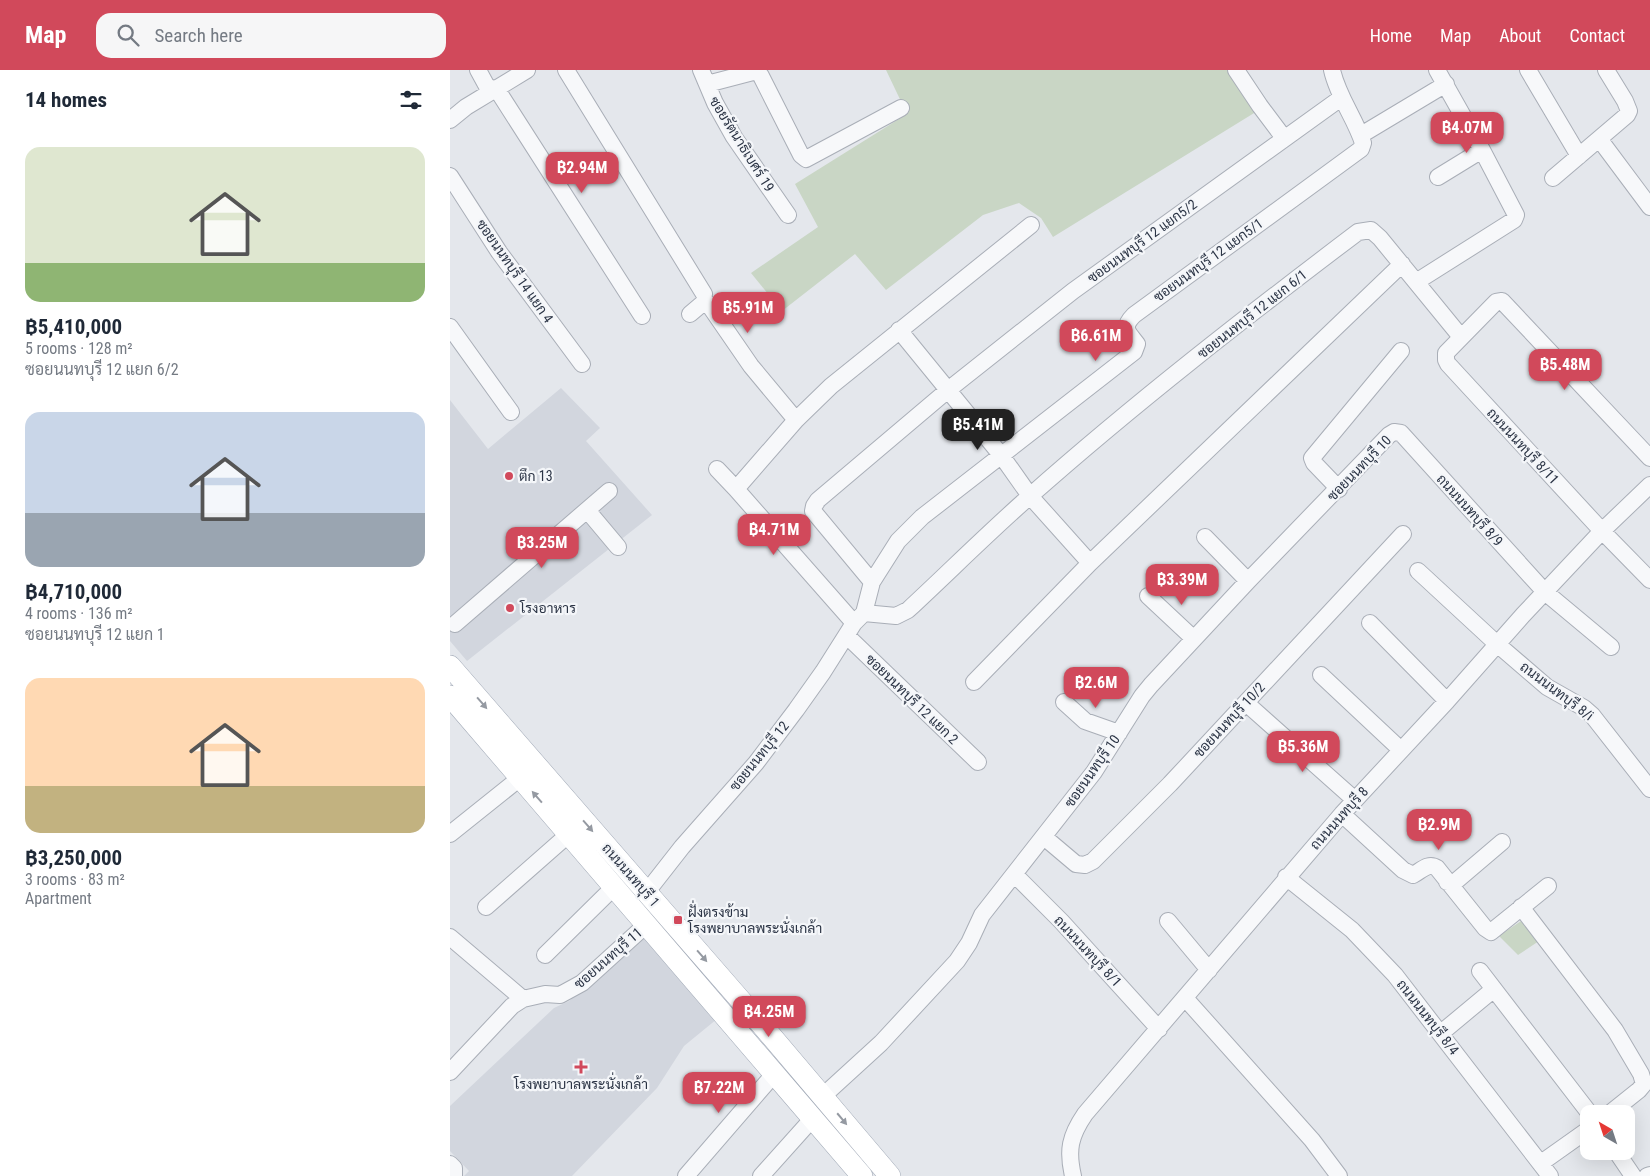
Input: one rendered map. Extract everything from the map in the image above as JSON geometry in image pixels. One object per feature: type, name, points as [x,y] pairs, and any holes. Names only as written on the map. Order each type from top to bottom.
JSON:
[{"type":"main road","name":"ถนนนนทบุรี 1","points":[[450,666],[890,1176]]},
{"type":"main road","name":"ถนนนนทบุรี 1","points":[[452,703],[615,886],[862,1176]]},
{"type":"street","points":[[478,70],[642,316]]},
{"type":"street","points":[[450,120],[466,107],[527,70]]},
{"type":"street","points":[[566,70],[704,294]]},
{"type":"street","points":[[1236,70],[1284,138]]},
{"type":"street","points":[[1332,70],[1341,98],[1361,142],[1441,77],[1516,215],[1514,220],[1416,282]]},
{"type":"street","points":[[1528,70],[1579,156]]},
{"type":"street","points":[[1553,178],[1600,140],[1629,111],[1606,70]]},
{"type":"street","points":[[704,77],[758,72],[801,156],[806,159],[901,108]]},
{"type":"street","name":"ซอยรัตนาธิเบศร์ 19","points":[[704,77],[715,103],[734,136],[788,215]]},
{"type":"street","name":"ซอยนนทบุรี 12 แยก5/2","points":[[872,582],[814,511],[814,506],[818,500],[948,390],[1106,267],[1341,98]]},
{"type":"street","points":[[1600,140],[1650,207]]},
{"type":"street","name":"ซอยนนทบุรี 12 แยก5/1","points":[[855,624],[872,582],[898,541],[916,523],[1134,352],[1137,344],[1127,331],[1128,320],[1361,142]]},
{"type":"street","points":[[1438,177],[1482,150]]},
{"type":"street","name":"ซอยนนทบุรี 14 แยก 4","points":[[450,176],[499,252],[582,364]]},
{"type":"street","points":[[736,489],[796,420],[831,386],[1030,225]]},
{"type":"street","name":"ซอยนนทบุรี 12 แยก 6/1","points":[[1030,496],[1154,392],[1281,290],[1358,232],[1371,230],[1402,264],[1461,337]]},
{"type":"street","points":[[974,682],[1090,563],[1402,264]]},
{"type":"street","points":[[1461,337],[1496,302],[1502,301],[1650,458]]},
{"type":"street","points":[[690,314],[704,303],[709,305],[751,366],[796,420]]},
{"type":"street","points":[[450,327],[511,412]]},
{"type":"street","points":[[899,330],[1001,455],[1030,496],[1090,563]]},
{"type":"street","name":"ถนนนนทบุรี 8/11","points":[[1461,337],[1446,352],[1446,360],[1602,531],[1650,580]]},
{"type":"street","points":[[1339,488],[1314,463],[1312,458],[1401,351]]},
{"type":"street","name":"ซอยนนทบุรี 10","points":[[822,1096],[881,1043],[957,961],[982,915],[1094,772],[1142,696],[1248,580],[1394,432]]},
{"type":"street","name":"ถนนนนทบุรี 8/9","points":[[1394,432],[1401,433],[1545,592],[1611,647]]},
{"type":"street","name":"ซอยนนทบุรี 12 แยก 2","points":[[717,469],[978,762]]},
{"type":"street","name":"ถนนนนทบุรี 8","points":[[1073,1176],[1069,1160],[1071,1140],[1074,1130],[1084,1114],[1342,814],[1602,531],[1650,485]]},
{"type":"street","points":[[456,624],[609,491]]},
{"type":"street","points":[[855,624],[902,614],[1030,496]]},
{"type":"street","points":[[587,510],[618,547]]},
{"type":"street","name":"ซอยนนทบุรี 10/2","points":[[1044,837],[1076,864],[1091,863],[1170,784],[1403,534]]},
{"type":"street","points":[[1205,537],[1248,580]]},
{"type":"street","name":"ถนนนนทบุรี 8/i","points":[[1418,571],[1547,687],[1584,708],[1592,715],[1650,789]]},
{"type":"street","points":[[1148,596],[1194,639]]},
{"type":"street","points":[[1370,623],[1447,701]]},
{"type":"street","name":"ซอยนนทบุรี 12","points":[[646,893],[682,847],[756,763],[823,672],[855,624]]},
{"type":"street","points":[[1321,675],[1400,750]]},
{"type":"street","points":[[1064,702],[1085,721],[1119,733]]},
{"type":"street","points":[[1246,703],[1355,800]]},
{"type":"street","points":[[450,834],[520,778]]},
{"type":"street","points":[[1342,814],[1403,870],[1413,875],[1428,866],[1437,868],[1485,928],[1491,932],[1548,886]]},
{"type":"street","points":[[486,907],[569,834]]},
{"type":"street","points":[[1447,882],[1456,882],[1502,842]]},
{"type":"street","name":"ถนนนนทบุรี 8/1","points":[[1015,875],[1062,921],[1159,1029]]},
{"type":"street","name":"ถนนนนทบุรี 8/4","points":[[1286,877],[1352,930],[1395,975],[1546,1170]]},
{"type":"street","points":[[545,955],[615,886]]},
{"type":"street","points":[[1522,907],[1615,1030],[1641,1074],[1644,1084],[1620,1105]]},
{"type":"street","points":[[1168,921],[1209,970]]},
{"type":"street","name":"ซอยนนทบุรี 11","points":[[450,1072],[512,1006],[523,999],[545,994],[560,995],[570,991],[582,983],[647,924]]},
{"type":"street","points":[[450,937],[523,999]]},
{"type":"street","points":[[1480,971],[1583,1105]]},
{"type":"street","points":[[1441,1033],[1494,989]]},
{"type":"street","points":[[1185,998],[1312,1140],[1339,1176]]},
{"type":"street","points":[[686,1176],[775,1073]]},
{"type":"street","points":[[761,1176],[813,1118]]},
{"type":"street","points":[[1546,1170],[1580,1138]]},
{"type":"street","points":[[1622,1160],[1633,1176]]},
{"type":"street","points":[[450,1164],[454,1168],[454,1176]]},
{"type":"shaded area","points":[[561,388],[600,428],[586,441],[652,515],[467,661],[450,641],[450,400],[488,449]]},
{"type":"shaded area","name":"โรงพยาบาลพระนั่งเกล้า","points":[[645,936],[717,1019],[684,1046],[657,1088],[572,1176],[464,1176],[469,1171],[450,1151],[450,1106],[554,1008],[569,1001]]},
{"type":"green space","points":[[886,70],[1238,70],[1259,110],[1053,237],[1041,218],[1019,203],[983,215],[886,290],[855,254],[782,311],[751,273],[818,227],[795,184],[907,114]]},
{"type":"green space","points":[[1521,921],[1526,924],[1539,941],[1518,955],[1499,936]]},
{"type":"place","name":"ตึก 13","points":[[509,476]]},
{"type":"place","name":"โรงอาหาร","points":[[510,608]]},
{"type":"place","name":"ฝั่งตรงข้าม โรงพยาบาลพระนั่งเกล้า","points":[[678,920]]},
{"type":"place","name":"โรงพยาบาลพระนั่งเกล้า","points":[[581,1067]]}]
